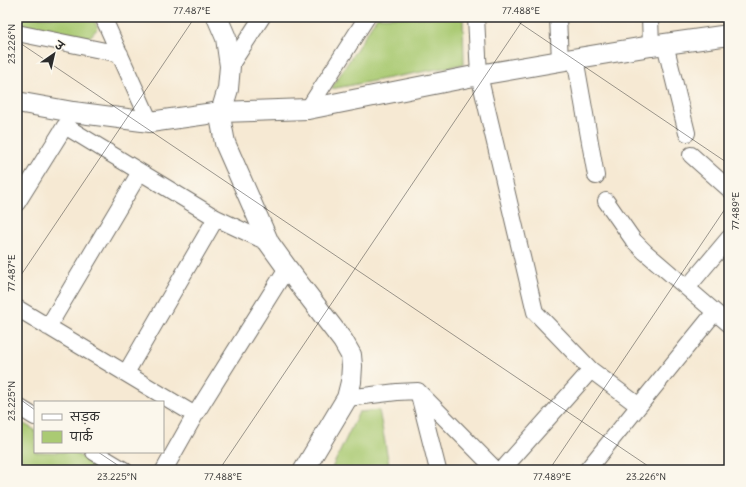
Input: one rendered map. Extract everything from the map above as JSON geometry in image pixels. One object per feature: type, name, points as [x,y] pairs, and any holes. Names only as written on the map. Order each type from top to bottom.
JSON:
[{"type":"street","points":[[103,17],[150,122]]},
{"type":"street","points":[[217,17],[226,38],[230,66],[228,89],[221,122],[225,144],[269,243],[286,268],[343,340],[351,354],[351,382],[347,398],[304,470]]},
{"type":"street","points":[[230,66],[262,17]]},
{"type":"street","points":[[308,109],[367,17]]},
{"type":"street","points":[[476,17],[479,75],[535,312],[591,370],[639,406]]},
{"type":"street","points":[[558,17],[596,176]]},
{"type":"street","points":[[650,17],[687,133]]},
{"type":"street","points":[[17,33],[120,54]]},
{"type":"street","points":[[17,102],[69,119],[150,122],[222,112],[308,109],[568,59],[729,35]]},
{"type":"street","points":[[69,119],[140,172],[216,218],[269,243]]},
{"type":"street","points":[[17,203],[69,119]]},
{"type":"street","points":[[691,155],[729,190]]},
{"type":"street","points":[[48,327],[140,172]]},
{"type":"street","points":[[606,201],[634,241],[729,324]]},
{"type":"street","points":[[126,373],[216,218]]},
{"type":"street","points":[[687,288],[729,238]]},
{"type":"street","points":[[164,470],[195,415],[286,268]]},
{"type":"street","points":[[17,308],[195,415]]},
{"type":"street","points":[[587,470],[715,312]]},
{"type":"street","points":[[502,470],[591,370]]},
{"type":"street","points":[[347,398],[418,391],[496,470]]},
{"type":"street","points":[[418,391],[438,470]]},
{"type":"street","points":[[17,406],[34,416]]},
{"type":"street","points":[[96,453],[124,470]]},
{"type":"green space","points":[[17,17],[92,17],[98,28],[87,40],[17,25]]},
{"type":"green space","points":[[377,17],[463,17],[464,64],[331,89]]},
{"type":"green space","points":[[379,410],[390,470],[331,470],[359,412]]},
{"type":"green space","points":[[17,420],[34,429],[34,453],[75,453],[105,470],[28,470],[17,450]]}]
